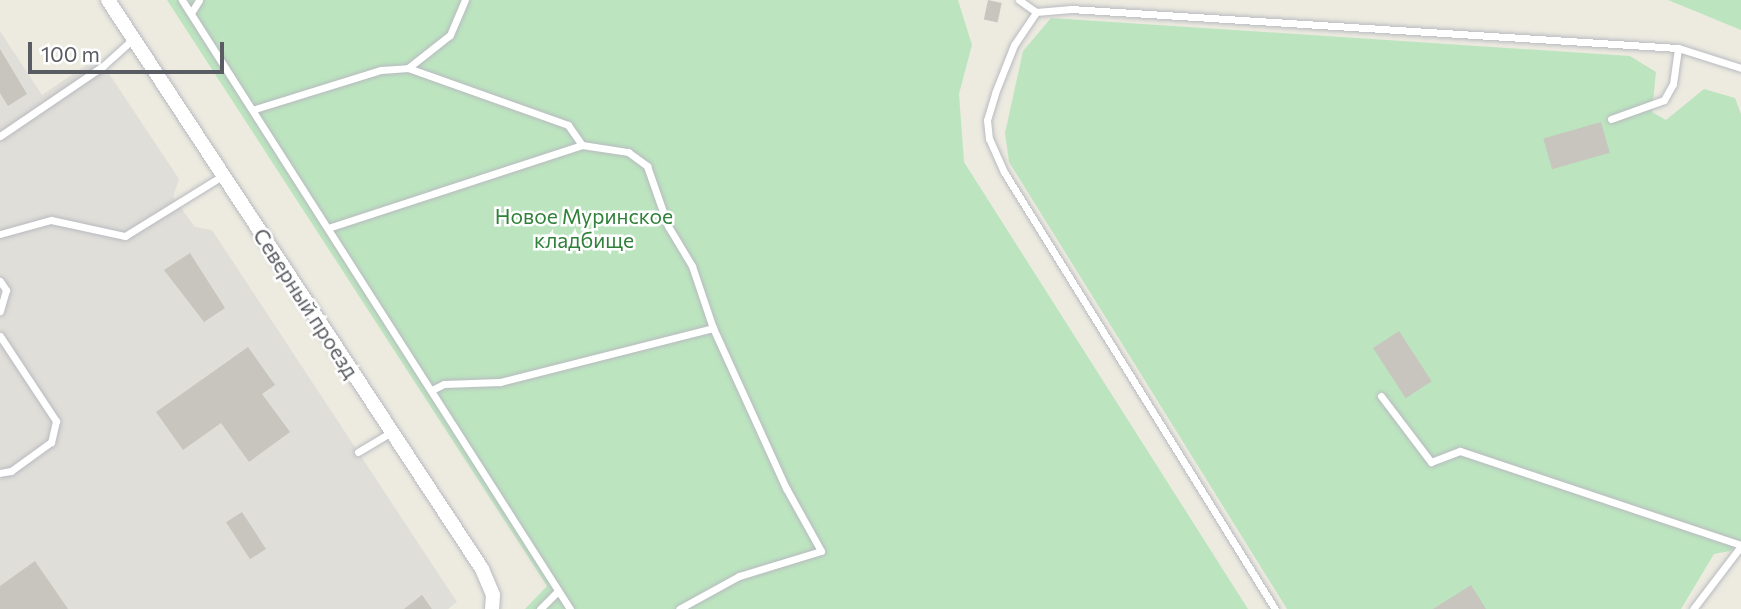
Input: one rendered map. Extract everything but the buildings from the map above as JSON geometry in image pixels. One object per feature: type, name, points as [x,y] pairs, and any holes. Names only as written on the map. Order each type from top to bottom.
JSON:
[{"type":"street","name":"Северный проезд","points":[[108,0],[482,569],[493,595],[492,609]]},
{"type":"lane","points":[[182,0],[255,109],[570,609]]},
{"type":"lane","points":[[191,13],[199,0]]},
{"type":"lane","points":[[408,68],[450,35],[465,0]]},
{"type":"lane","points":[[1019,0],[1036,12],[1071,9],[1678,48],[1741,68]]},
{"type":"lane","points":[[1036,12],[1014,45],[995,93],[987,120],[989,139],[1004,172],[1275,609]]},
{"type":"lane","points":[[0,136],[103,66],[132,40]]},
{"type":"lane","points":[[1611,119],[1664,100],[1673,84],[1678,48]]},
{"type":"lane","points":[[255,109],[381,70],[408,68],[568,125],[582,145]]},
{"type":"lane","points":[[328,228],[582,145],[628,152],[647,166],[713,328],[786,488],[821,551],[739,576],[679,609]]},
{"type":"lane","points":[[0,234],[51,220],[125,236],[222,176]]},
{"type":"lane","points":[[0,281],[6,290],[0,311]]},
{"type":"lane","points":[[432,390],[452,383],[500,382],[713,328]]},
{"type":"lane","points":[[0,336],[56,421],[51,442],[11,471],[0,473]]},
{"type":"lane","points":[[1381,396],[1430,462],[1460,451],[1741,545],[1693,609]]},
{"type":"lane","points":[[358,452],[391,432]]},
{"type":"lane","points":[[540,609],[558,591]]},
{"type":"shaded area","points":[[0,31],[42,95],[98,57],[179,179],[173,197],[195,227],[212,230],[457,602],[448,609],[0,609]]},
{"type":"green space","name":"Новое Муринское кладбище","points":[[167,0],[958,0],[972,45],[959,94],[964,162],[1248,609],[525,609],[547,586]]},
{"type":"green space","points":[[1668,0],[1741,0],[1741,30]]},
{"type":"green space","points":[[1051,18],[1630,56],[1656,72],[1652,112],[1666,120],[1704,89],[1735,98],[1741,114],[1741,541],[1730,551],[1714,554],[1681,609],[1287,609],[1009,162],[1005,133],[1023,51]]}]
